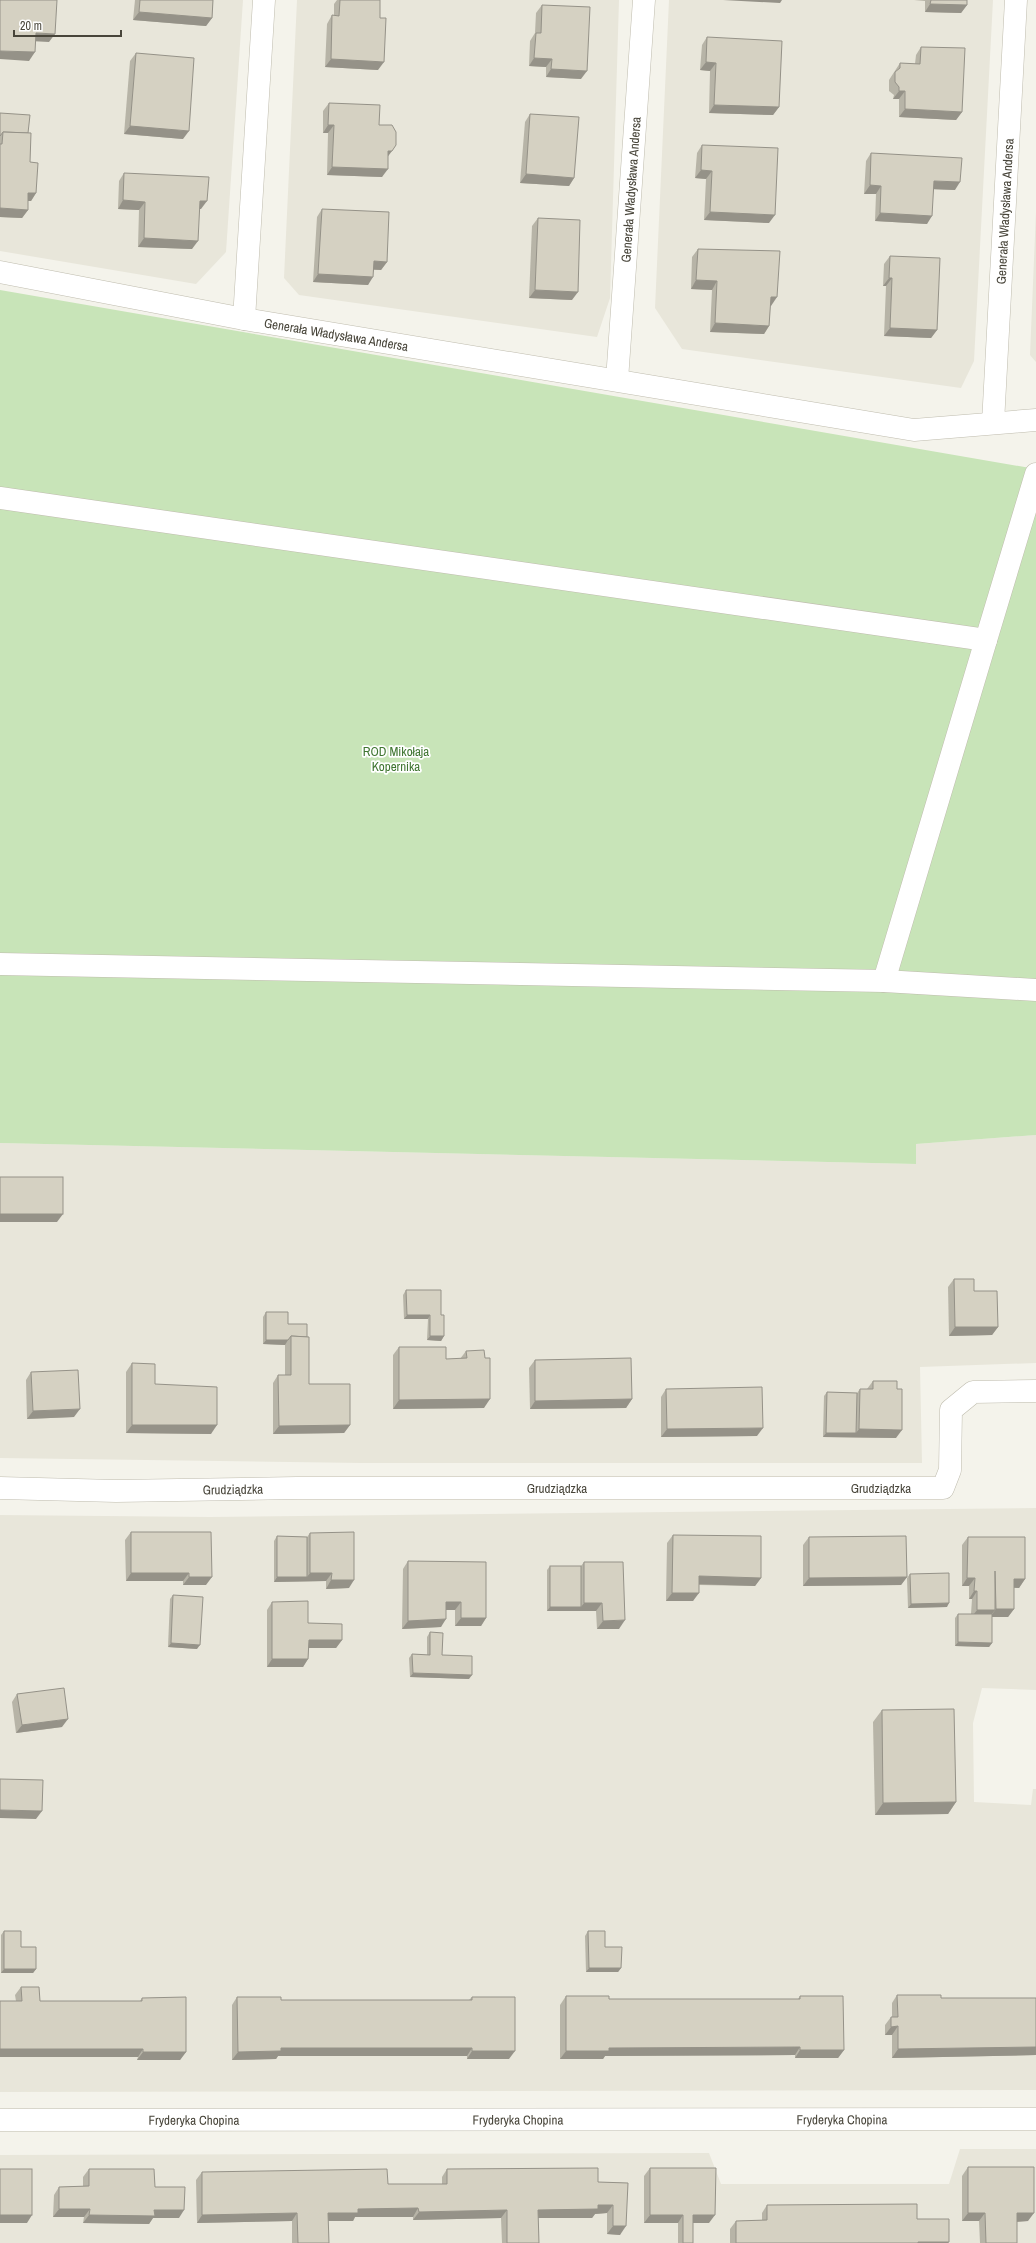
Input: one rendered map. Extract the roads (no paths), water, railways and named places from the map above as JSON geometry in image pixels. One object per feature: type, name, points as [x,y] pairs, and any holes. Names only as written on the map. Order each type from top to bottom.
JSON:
[{"type":"street","points":[[244,319],[264,0]]},
{"type":"street","name":"Generała Władysława Andersa","points":[[617,380],[644,0]]},
{"type":"street","name":"Generała Władysława Andersa","points":[[993,423],[1016,0]]},
{"type":"street","name":"Generała Władysława Andersa","points":[[0,272],[244,319],[914,430],[1036,420]]},
{"type":"street","points":[[884,981],[1036,474]]},
{"type":"street","points":[[0,498],[986,640]]},
{"type":"street","points":[[0,964],[884,981],[1036,990]]},
{"type":"street","name":"Grudziądzka","points":[[0,1488],[116,1492],[297,1488],[942,1488],[950,1470],[952,1410],[973,1392],[1036,1391]]},
{"type":"street","name":"Fryderyka Chopina","points":[[0,2120],[1036,2120]]},
{"type":"park label","name":"ROD Mikołaja Kopernika","points":[[396,758]]}]
